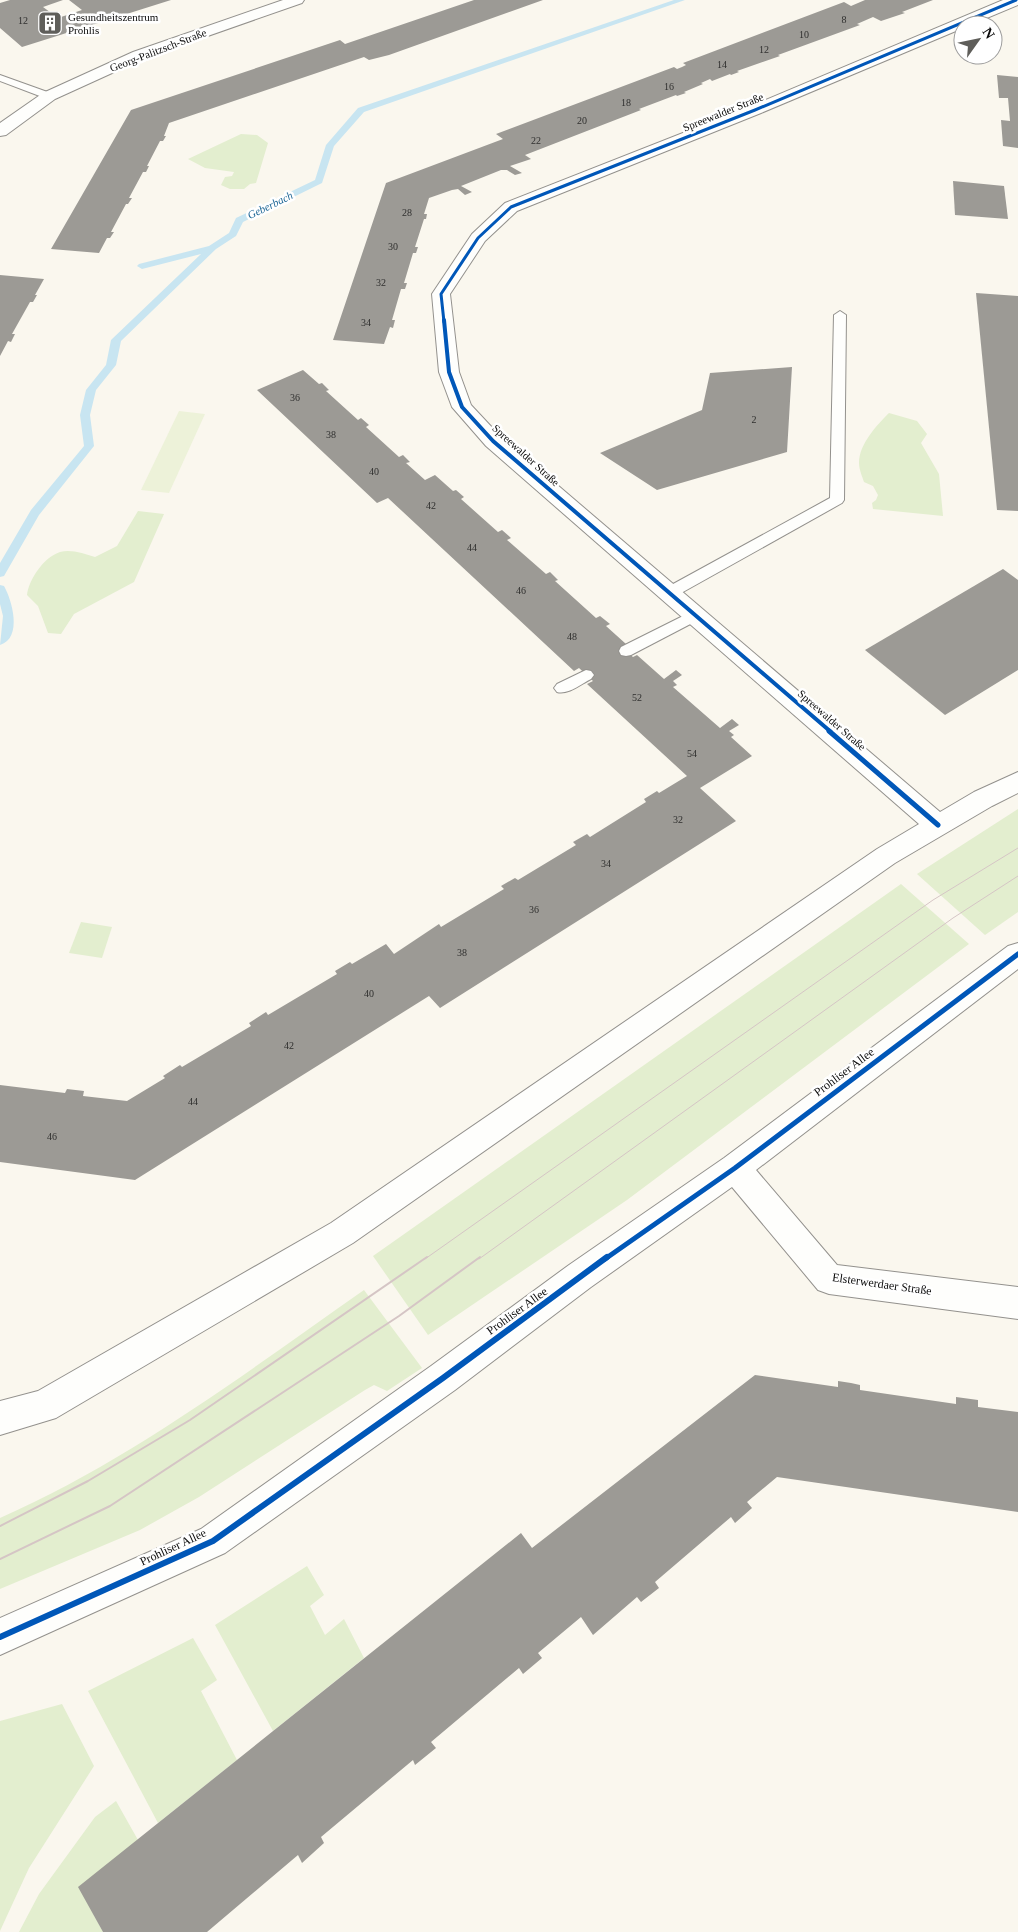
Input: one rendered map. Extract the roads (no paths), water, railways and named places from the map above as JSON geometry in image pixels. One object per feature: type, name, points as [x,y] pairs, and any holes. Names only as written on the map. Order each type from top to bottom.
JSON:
[{"type":"street","name":"Georg-Palitzsch-Straße","points":[[0,131],[49,96],[138,55],[298,0]]},
{"type":"street","name":"Spreewalder Straße","points":[[938,825],[493,441],[462,407],[449,372],[441,294],[478,238],[511,207],[755,110],[1016,0]]},
{"type":"street","points":[[0,1418],[44,1406],[342,1233],[886,856],[983,799],[1018,782]]},
{"type":"street","name":"Prohliser Allee","points":[[0,1638],[213,1541],[443,1378],[580,1276],[735,1168],[1018,954]]},
{"type":"street","name":"Elsterwerdaer Straße","points":[[735,1168],[829,1279],[1018,1303]]},
{"type":"lane","points":[[0,78],[49,96]]},
{"type":"lane","points":[[669,593],[838,500],[840,315]]},
{"type":"lane","points":[[626,651],[695,615]]},
{"type":"lane","points":[[562,688],[586,675]]},
{"type":"waterway","name":"Geberbach","points":[[212,248],[233,234],[239,220],[319,181],[330,145],[361,110],[681,0]]},
{"type":"waterway","name":"Geberbach","points":[[0,573],[35,513],[89,446],[85,415],[91,390],[111,365],[116,340],[212,248]]},
{"type":"waterway","points":[[142,266],[212,248]]},
{"type":"waterway","name":"Geberbach","points":[[0,589],[8,616],[7,628],[0,641]]},
{"type":"tram line","points":[[425,1259],[933,900],[1018,848]]},
{"type":"tram line","points":[[479,1259],[953,918],[1018,876]]},
{"type":"tram line","points":[[0,1526],[88,1481],[190,1420],[427,1257]]},
{"type":"tram line","points":[[0,1559],[110,1506],[399,1316],[480,1257]]},
{"type":"place","name":"Gesundheitszentrum Prohlis","points":[[50,23]]}]
